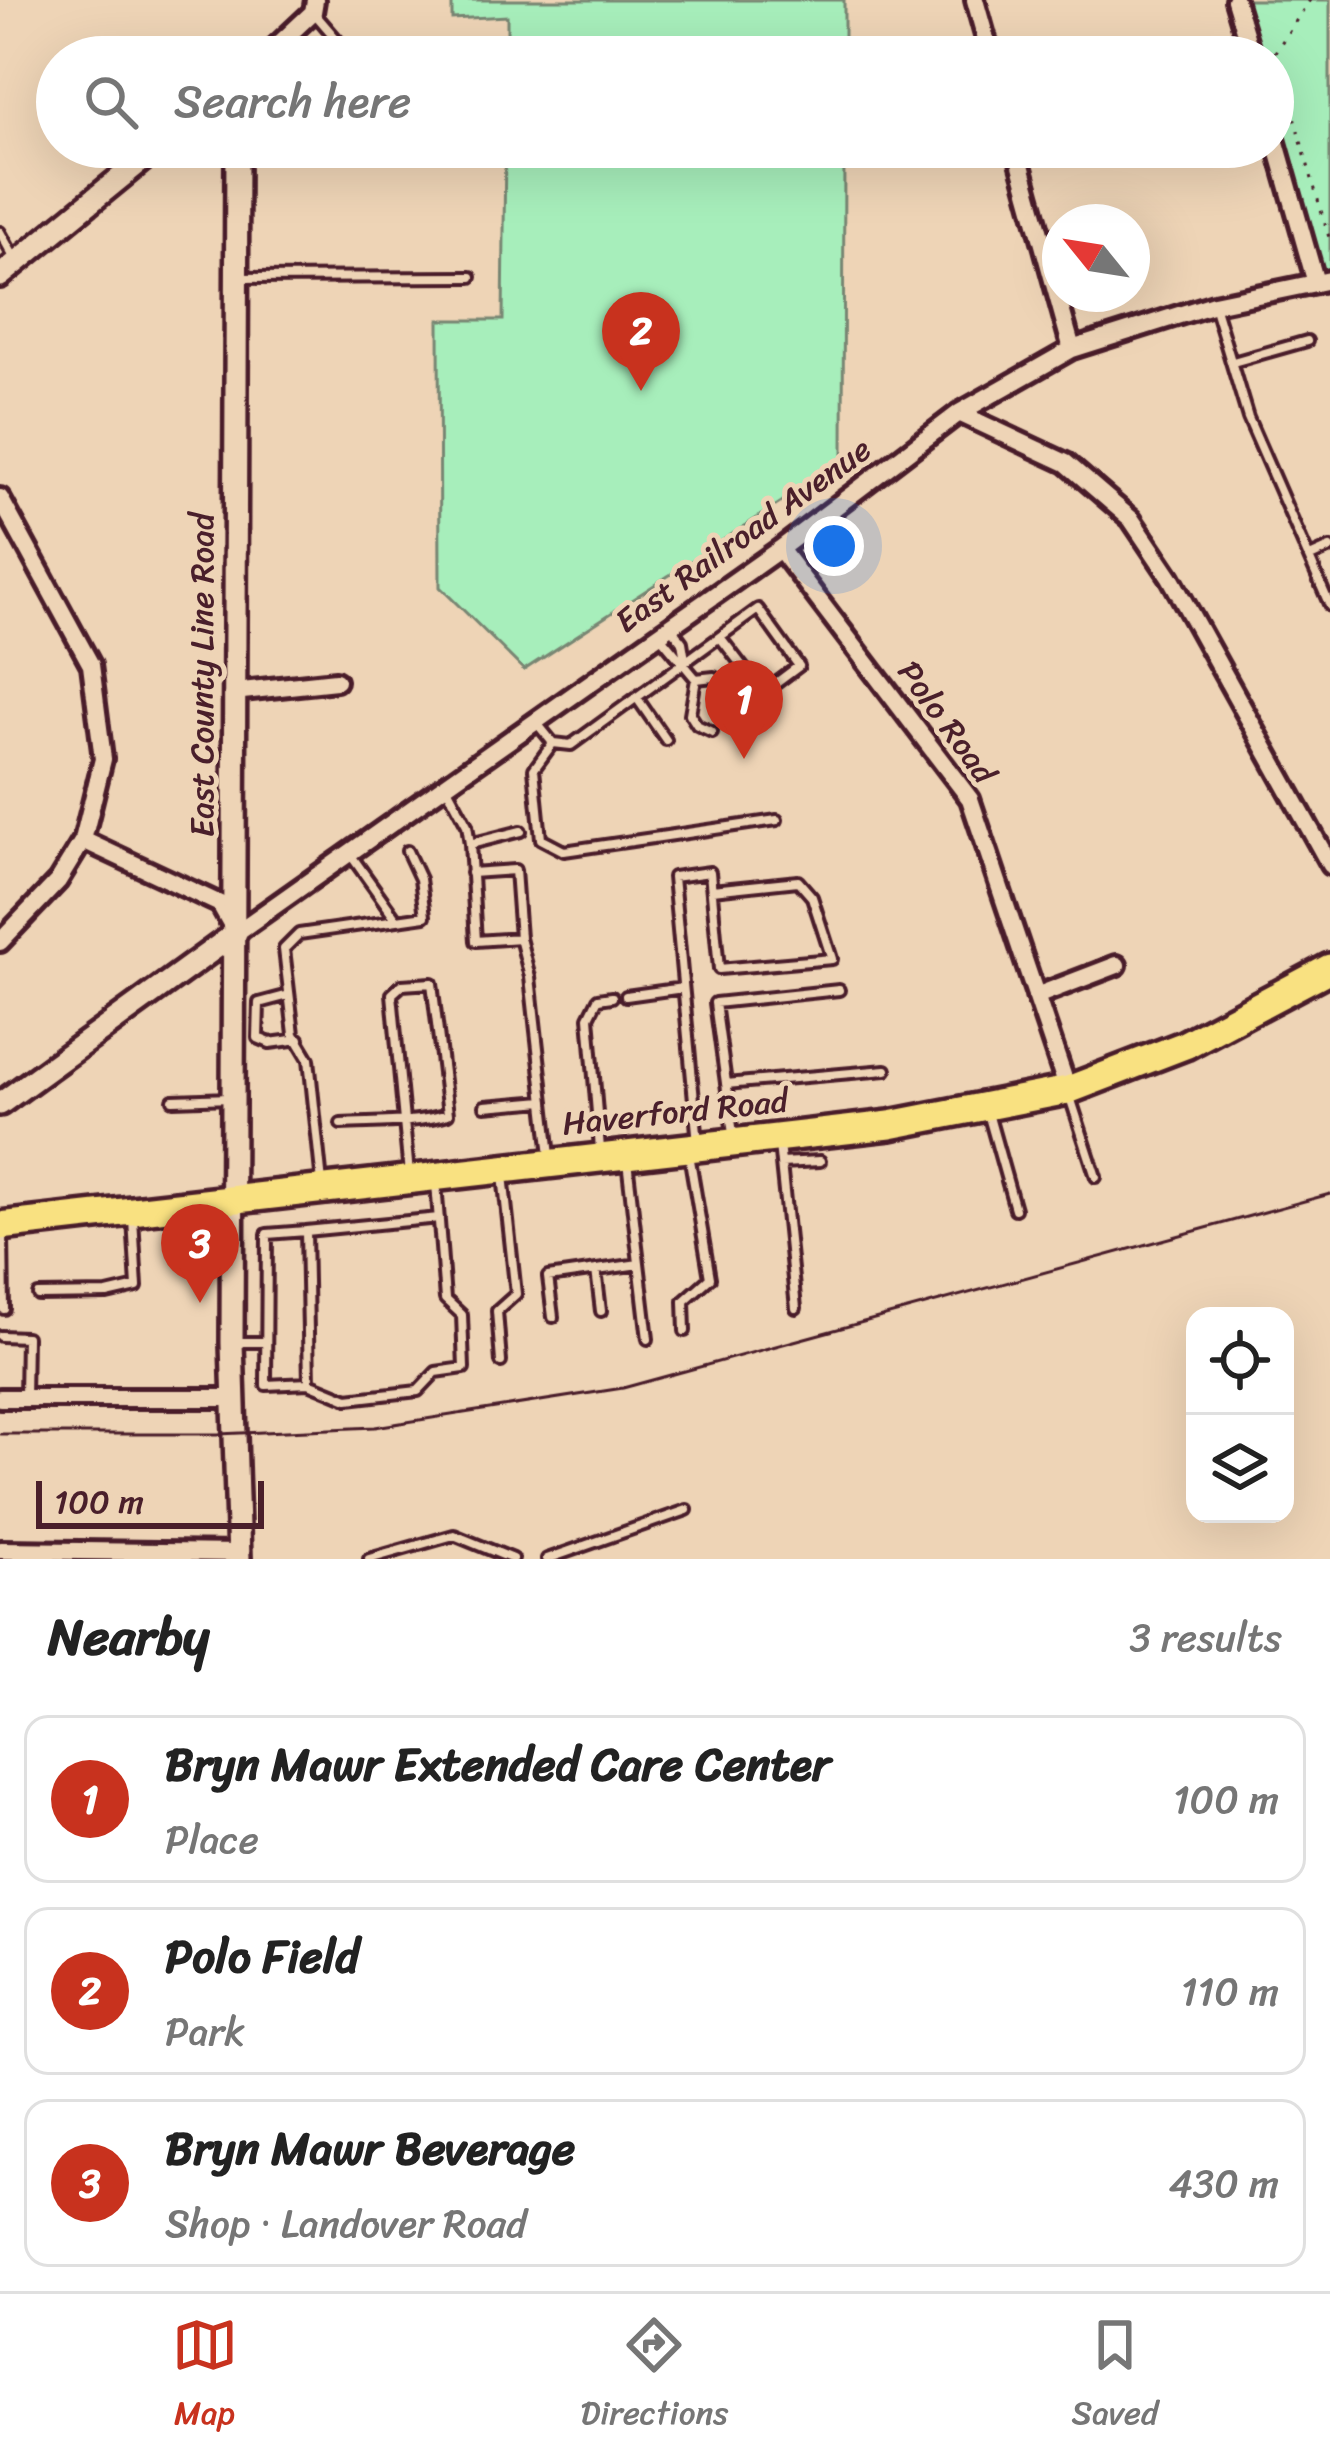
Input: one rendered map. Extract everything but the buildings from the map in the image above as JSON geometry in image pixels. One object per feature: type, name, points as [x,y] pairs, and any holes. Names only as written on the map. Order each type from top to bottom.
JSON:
[{"type":"main road","name":"Haverford Road","points":[[2,1226],[234,1203],[734,1141],[780,1150],[1068,1090],[1185,1046],[1330,968]]},
{"type":"street","points":[[975,0],[985,36]]},
{"type":"street","points":[[1235,0],[1246,36]]},
{"type":"street","points":[[285,36],[314,6]]},
{"type":"street","points":[[8,269],[132,168]]},
{"type":"street","name":"East County Line Road","points":[[237,168],[232,1342],[240,1556]]},
{"type":"street","points":[[1022,168],[1072,349]]},
{"type":"street","points":[[1285,168],[1323,281]]},
{"type":"street","name":"East Railroad Avenue","points":[[236,933],[666,631],[959,413],[1072,349],[1214,304],[1323,281]]},
{"type":"street","points":[[959,413],[1066,463],[1131,519],[1170,578],[1330,865]]},
{"type":"street","points":[[0,498],[91,665],[103,759],[83,840],[58,880],[0,942]]},
{"type":"street","name":"Polo Road","points":[[780,549],[970,799],[1068,1090]]},
{"type":"street","points":[[233,692],[337,681]]},
{"type":"street","points":[[0,1104],[236,933],[220,904],[83,840]]},
{"type":"street","points":[[1036,996],[1118,965]]},
{"type":"street","points":[[0,1399],[234,1398]]},
{"type":"street","points":[[0,1550],[240,1556]]},
{"type":"lane","points":[[314,6],[335,36]]},
{"type":"lane","points":[[0,232],[8,269]]},
{"type":"lane","points":[[238,278],[471,277]]},
{"type":"lane","points":[[1214,304],[1248,418],[1329,601]]},
{"type":"lane","points":[[1233,362],[1307,341]]},
{"type":"lane","points":[[1309,557],[1330,548]]},
{"type":"lane","points":[[535,721],[553,743],[571,745],[758,609],[799,666],[763,693],[720,638]]},
{"type":"lane","points":[[666,631],[682,642],[685,661],[696,679],[690,714],[697,725],[712,732]]},
{"type":"lane","points":[[696,679],[714,677],[730,693],[736,702],[729,723]]},
{"type":"lane","points":[[637,698],[666,740]]},
{"type":"lane","points":[[553,743],[534,769],[542,839],[564,851],[777,820]]},
{"type":"lane","points":[[445,784],[467,825],[476,941],[520,938]]},
{"type":"lane","points":[[470,844],[521,831]]},
{"type":"lane","points":[[322,1189],[310,1059],[299,1040],[284,949],[299,934],[425,916],[420,879],[407,851]]},
{"type":"lane","points":[[349,853],[397,920]]},
{"type":"lane","points":[[471,873],[515,870],[550,1162]]},
{"type":"lane","points":[[686,1331],[684,1301],[710,1278],[693,1146],[673,877],[710,872],[719,969],[832,958],[812,897],[798,881],[712,890]]},
{"type":"lane","points":[[340,1124],[402,1120],[439,1117],[448,1114],[433,983],[423,980],[392,994],[402,1120],[439,1218],[445,1299],[461,1315],[464,1368],[436,1372],[418,1391],[348,1399],[309,1383],[266,1384],[267,1234],[439,1218]]},
{"type":"lane","points":[[626,995],[683,988]]},
{"type":"lane","points":[[734,1141],[715,1003],[839,990]]},
{"type":"lane","points":[[289,994],[259,1003],[258,1038],[270,1043],[299,1040]]},
{"type":"lane","points":[[612,997],[598,999],[589,1016],[639,1264],[648,1339]]},
{"type":"lane","points":[[726,1084],[886,1070]]},
{"type":"lane","points":[[1068,1090],[1096,1177]]},
{"type":"lane","points":[[173,1100],[233,1098]]},
{"type":"lane","points":[[484,1106],[544,1101]]},
{"type":"lane","points":[[986,1106],[1015,1209]]},
{"type":"lane","points":[[796,1308],[780,1150],[820,1161]]},
{"type":"lane","points":[[501,1362],[496,1311],[515,1294],[502,1168]]},
{"type":"lane","points":[[38,1295],[107,1294],[137,1287],[132,1210]]},
{"type":"lane","points":[[2,1226],[4,1309]]},
{"type":"lane","points":[[306,1231],[309,1383]]},
{"type":"lane","points":[[553,1317],[548,1277],[639,1264]]},
{"type":"lane","points":[[596,1270],[601,1311]]},
{"type":"lane","points":[[1,1336],[26,1337],[25,1399]]},
{"type":"lane","points":[[232,1342],[266,1342]]},
{"type":"lane","points":[[547,1559],[687,1510]]},
{"type":"lane","points":[[369,1559],[454,1535],[513,1559]]},
{"type":"path","points":[[1286,36],[1310,0]]},
{"type":"path","points":[[1294,117],[1330,241]]},
{"type":"green space","points":[[452,0],[844,0],[844,36],[507,36],[507,16],[452,19]]},
{"type":"green space","points":[[1243,0],[1330,0],[1330,270],[1320,272],[1291,168],[1294,36],[1253,36]]},
{"type":"green space","points":[[505,168],[844,168],[843,462],[524,670],[440,587],[439,320],[503,320]]},
{"type":"tram line","points":[[0,1434],[218,1434],[375,1427],[623,1388],[1330,1194]]},
{"type":"place","name":"Polo Field","points":[[641,391]]},
{"type":"place","name":"Bryn Mawr Extended Care Center","points":[[744,759]]},
{"type":"place","name":"Bryn Mawr Beverage","points":[[200,1303]]}]
